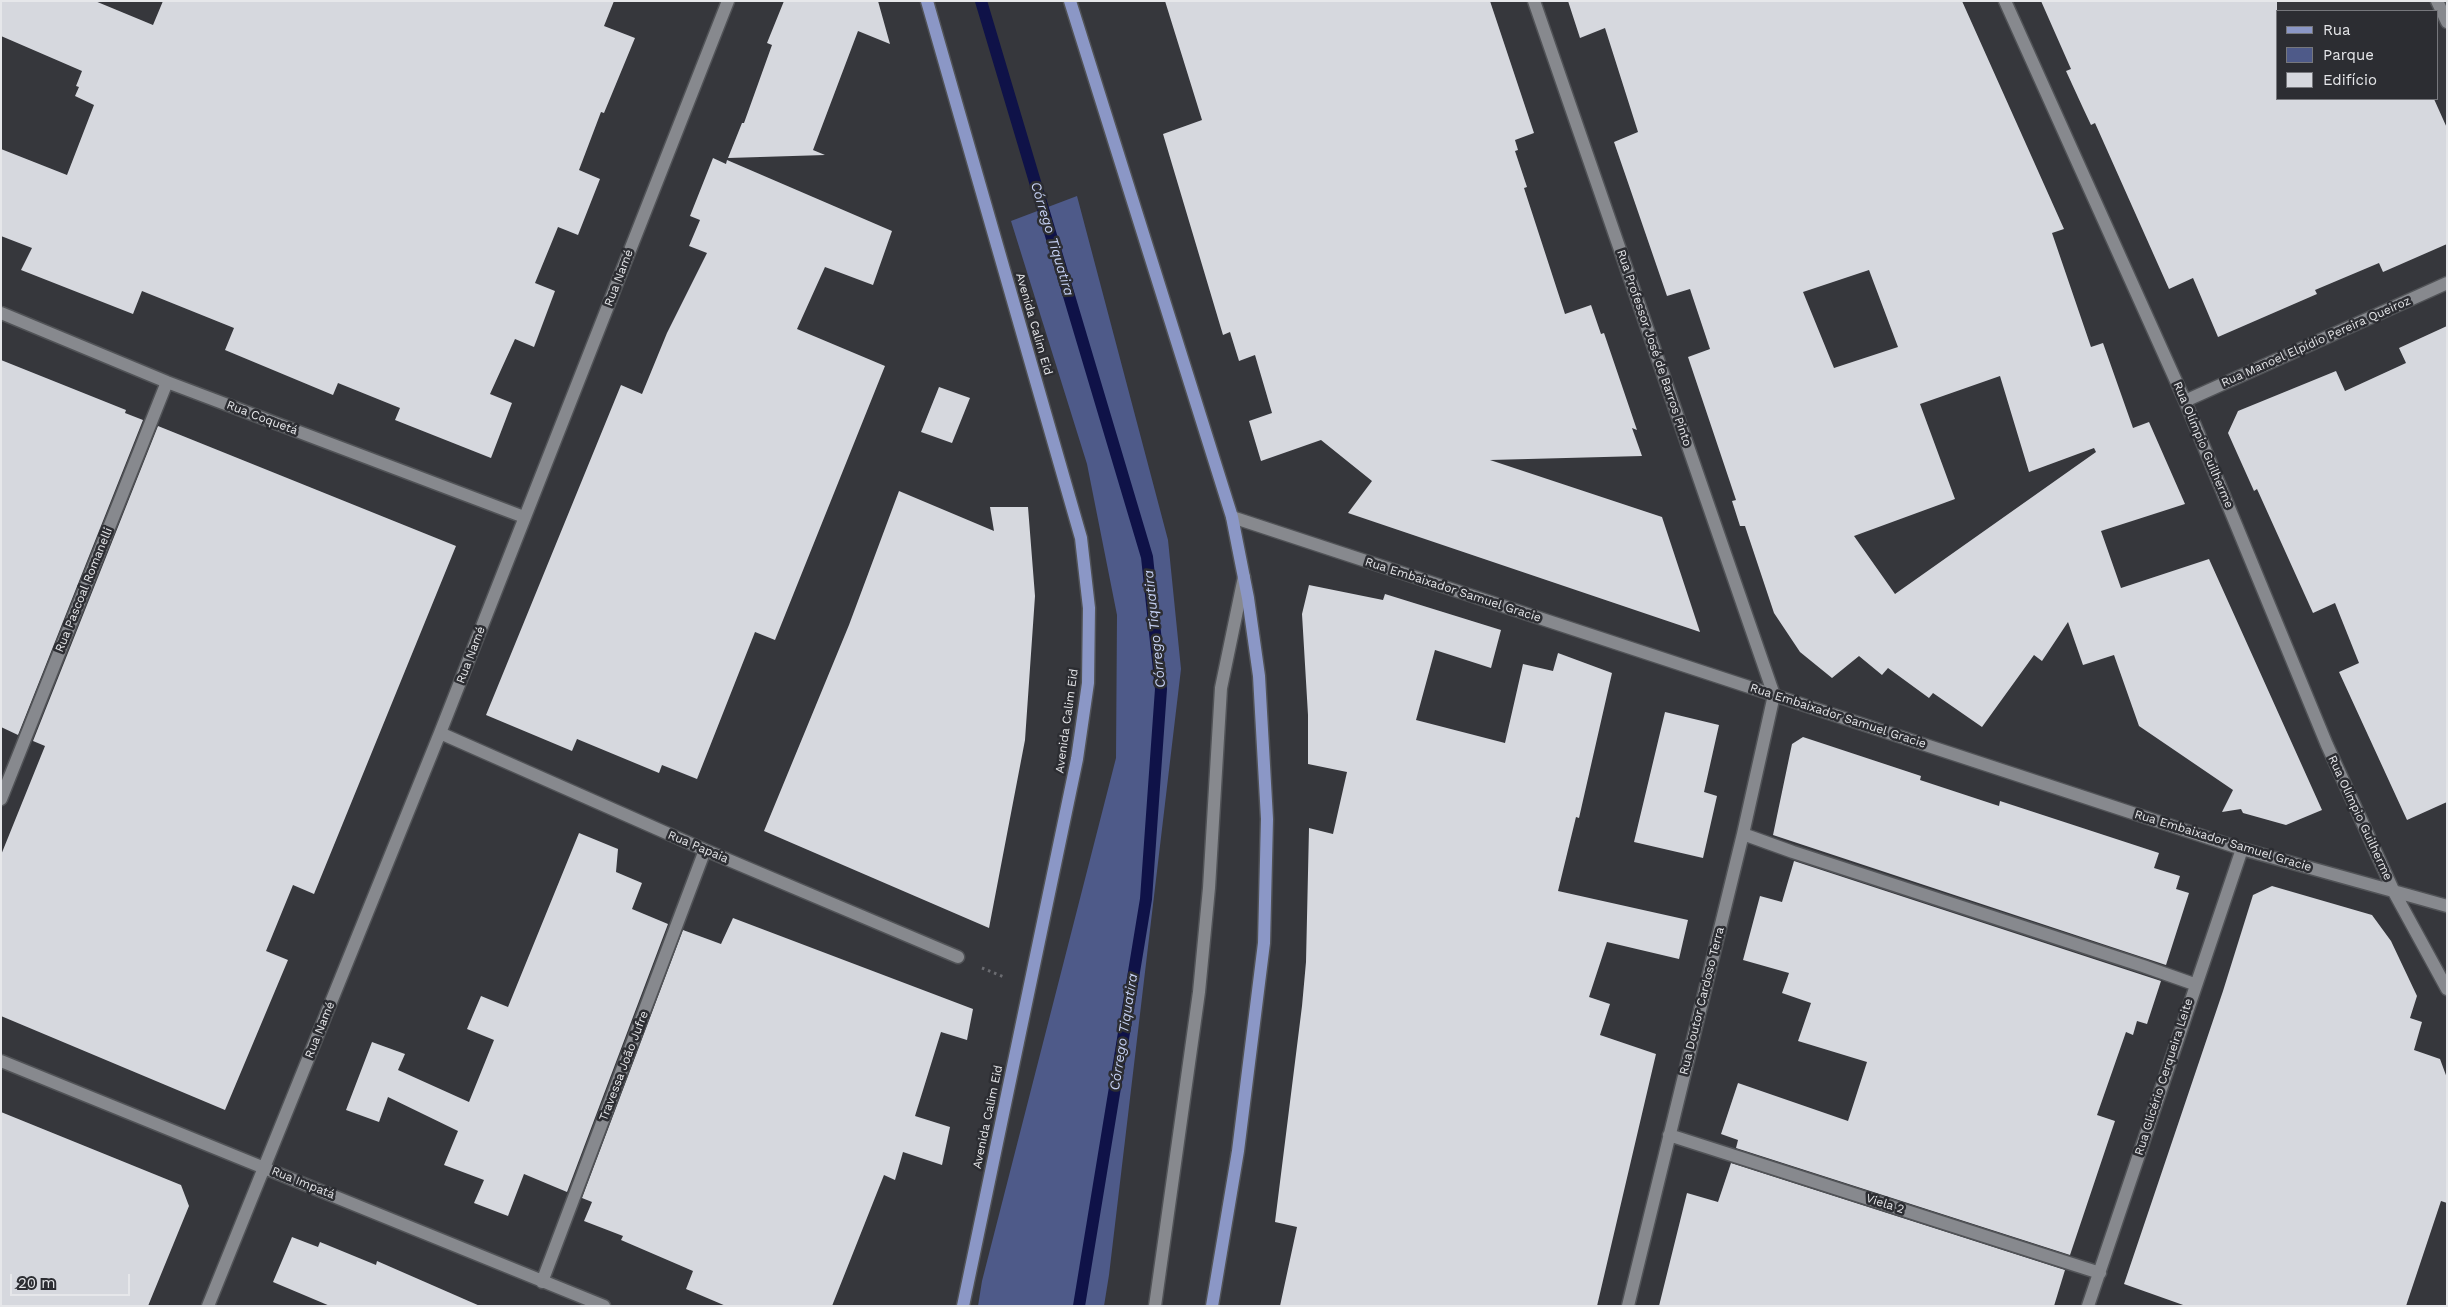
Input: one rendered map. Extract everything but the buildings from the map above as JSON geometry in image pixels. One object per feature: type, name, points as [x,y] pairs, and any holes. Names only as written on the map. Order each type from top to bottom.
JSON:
[{"type":"main road","name":"Avenida Calim Eid","points":[[927,1],[1081,538],[1089,608],[1088,683],[1078,750],[963,1306]]},
{"type":"main road","points":[[1070,1],[1232,517],[1244,576],[1259,676],[1267,819],[1264,943],[1238,1151],[1212,1306]]},
{"type":"street","name":"Rua Namé","points":[[208,1306],[440,733],[728,1]]},
{"type":"street","name":"Rua Professor José de Barros Pinto","points":[[1534,1],[1774,695]]},
{"type":"street","name":"Rua Olímpio Guilherme","points":[[2005,1],[2185,401],[2327,745],[2394,892],[2447,989]]},
{"type":"street","points":[[2437,1],[2447,22]]},
{"type":"street","name":"Rua Manoel Elpídio Pereira Queiroz","points":[[2185,401],[2447,283]]},
{"type":"street","name":"Rua Coquetá","points":[[1,313],[167,382],[524,518]]},
{"type":"street","name":"Rua Pascoal Romanelli","points":[[1,799],[167,382]]},
{"type":"street","name":"Rua Embaixador Samuel Gracie","points":[[1232,517],[2242,849],[2447,906]]},
{"type":"street","points":[[1155,1306],[1199,992],[1209,888],[1220,688],[1244,576]]},
{"type":"street","name":"Rua Doutor Cardoso Terra","points":[[1628,1306],[1743,834],[1774,695]]},
{"type":"street","name":"Rua Papaia","points":[[440,733],[705,850],[958,957]]},
{"type":"street","points":[[1743,834],[1792,852],[2194,984]]},
{"type":"street","name":"Rua Glicério Cerqueira Leite","points":[[2088,1306],[2194,984],[2242,849]]},
{"type":"street","name":"Travessa João Jufre","points":[[542,1282],[705,850]]},
{"type":"street","name":"Rua Impatá","points":[[1,1061],[604,1306]]},
{"type":"street","name":"Viela 2","points":[[1670,1135],[2100,1273]]},
{"type":"path","points":[[958,957],[1030,988]]},
{"type":"green space","points":[[1077,196],[1168,540],[1181,669],[1104,1306],[978,1306],[982,1281],[1116,758],[1117,615],[1087,464],[1011,221]]},
{"type":"waterway","name":"Córrego Tiquatira","points":[[981,1],[1147,557],[1161,689],[1146,899],[1079,1306]]}]
